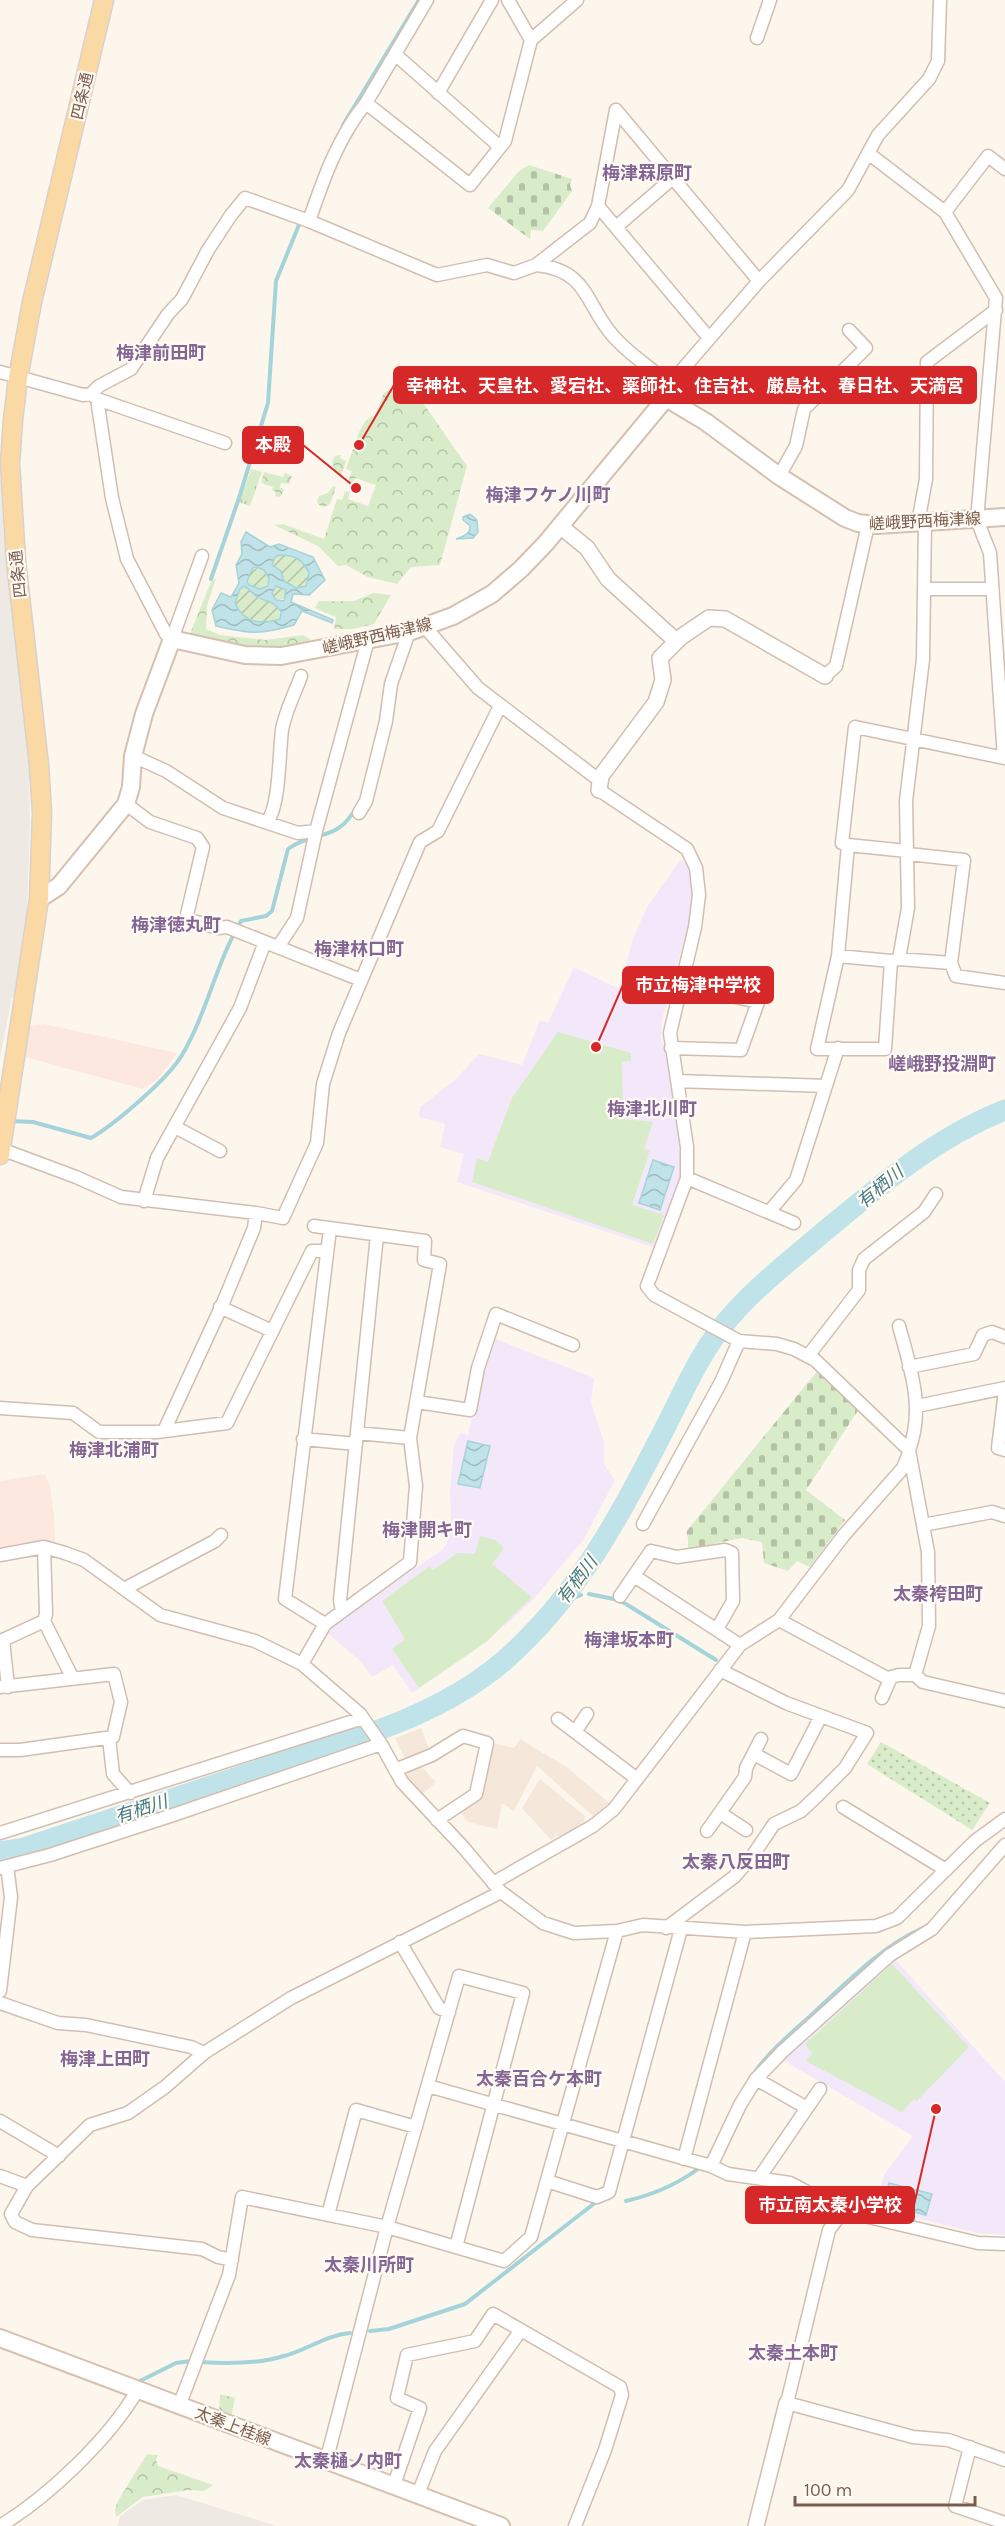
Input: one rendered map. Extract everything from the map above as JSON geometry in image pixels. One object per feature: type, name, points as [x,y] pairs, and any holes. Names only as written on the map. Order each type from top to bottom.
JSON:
[{"type":"main road","name":"四条通","points":[[0,1152],[2,1127],[39,899],[42,813],[39,765],[16,561],[10,463],[18,378],[32,302],[104,0]]},
{"type":"main road","name":"嵯峨野西梅津線","points":[[172,639],[233,653],[267,657],[409,632],[453,616],[492,594],[521,569],[560,526],[668,391],[780,476],[845,518],[867,525],[1005,517]]},
{"type":"main road","points":[[39,899],[59,886],[126,804],[131,787],[133,756],[144,714],[172,639]]},
{"type":"main road","name":"太秦上桂線","points":[[0,2338],[501,2526]]},
{"type":"street","points":[[309,221],[327,169],[356,116],[396,55],[427,0]]},
{"type":"street","points":[[438,93],[492,0]]},
{"type":"street","points":[[508,0],[531,40]]},
{"type":"street","points":[[366,103],[470,185],[505,141],[531,40],[578,0]]},
{"type":"street","points":[[757,38],[770,0]]},
{"type":"street","points":[[536,265],[555,268],[577,282],[589,296],[612,335],[668,391],[709,338],[759,281],[848,190],[878,135],[929,79],[938,61],[940,0]]},
{"type":"street","points":[[396,55],[500,147]]},
{"type":"street","points":[[202,556],[172,639],[166,634],[127,559],[112,498],[94,397],[99,386],[131,369],[168,314],[182,299],[208,250],[245,198],[309,221],[437,275],[487,265],[514,273],[536,265],[590,223],[598,206],[616,110],[759,281]]},
{"type":"street","points":[[868,153],[945,212],[999,300],[977,519],[990,553],[1004,758],[855,727],[842,843],[964,860],[951,963],[956,976],[1005,983]]},
{"type":"street","points":[[945,212],[988,156],[1005,169]]},
{"type":"street","points":[[616,227],[674,177]]},
{"type":"street","points":[[598,206],[709,338]]},
{"type":"street","points":[[848,845],[838,956],[817,1049],[885,1049],[895,960],[909,908],[906,801],[923,659],[924,589],[921,523],[926,479],[927,362],[999,300]]},
{"type":"street","points":[[780,476],[796,446],[804,409],[866,348],[849,330]]},
{"type":"street","points":[[0,372],[83,396],[94,397],[225,443]]},
{"type":"street","points":[[599,785],[656,702],[663,680],[660,658],[676,642],[709,618],[724,619],[825,676],[836,666],[867,525]]},
{"type":"street","points":[[560,526],[587,548],[608,579],[676,642]]},
{"type":"street","points":[[924,589],[992,589]]},
{"type":"street","points":[[425,627],[478,688],[599,785],[687,849],[696,868],[699,895],[695,927],[670,1033],[687,1148],[687,1178],[646,1286],[654,1295],[735,1339],[777,1344],[815,1360],[909,1451],[928,1552],[929,1626],[915,1676]]},
{"type":"street","points":[[358,813],[366,801],[386,721],[391,684],[409,632]]},
{"type":"street","points":[[278,947],[297,918],[316,831],[368,640]]},
{"type":"street","points":[[267,822],[272,816],[278,783],[283,727],[301,676]]},
{"type":"street","points":[[0,1152],[76,1177],[121,1197],[283,1218],[316,1143],[323,1084],[339,1033],[361,980],[420,842],[438,831],[500,706]]},
{"type":"street","points":[[133,756],[166,771],[223,808],[298,833],[316,831]]},
{"type":"street","points":[[126,804],[150,822],[197,838],[202,847],[186,919],[218,928],[226,927],[361,980]]},
{"type":"street","points":[[144,1201],[157,1158],[240,1008],[265,942]]},
{"type":"street","points":[[838,956],[951,963]]},
{"type":"street","points":[[671,1048],[741,1050],[758,1002],[681,985]]},
{"type":"street","points":[[769,1212],[796,1180],[838,1048]]},
{"type":"street","points":[[677,1081],[826,1086]]},
{"type":"street","points":[[175,1127],[220,1151]]},
{"type":"street","points":[[687,1178],[794,1222]]},
{"type":"street","points":[[808,1356],[858,1290],[859,1270],[864,1259],[924,1212],[936,1194]]},
{"type":"street","points":[[164,1431],[254,1228],[256,1213]]},
{"type":"street","points":[[302,1664],[325,1624],[410,1562],[416,1486],[410,1438],[441,1264],[424,1260],[425,1241],[314,1226]]},
{"type":"street","points":[[325,1624],[285,1599],[330,1229]]},
{"type":"street","points":[[342,1612],[340,1600],[377,1235]]},
{"type":"street","points":[[0,1408],[73,1413],[99,1432],[164,1431],[227,1423],[312,1251],[327,1251]]},
{"type":"street","points":[[220,1307],[272,1331]]},
{"type":"street","points":[[417,1402],[470,1410],[478,1368],[496,1314],[573,1345]]},
{"type":"street","points":[[232,2260],[218,2258],[202,2249],[24,2227],[15,2222],[11,2214],[27,2186],[90,2125],[128,2113],[165,2088],[204,2053],[291,1998],[400,1942],[497,1888],[593,1826],[614,1809],[740,1645],[779,1620],[844,1535],[903,1468],[915,1433],[917,1406],[899,1326]]},
{"type":"street","points":[[909,1367],[974,1354],[983,1335],[992,1332],[1005,1337]]},
{"type":"street","points":[[643,1524],[720,1382],[735,1339]]},
{"type":"street","points":[[917,1406],[1005,1389],[998,1449],[1005,1450]]},
{"type":"street","points":[[303,1439],[410,1438]]},
{"type":"street","points":[[923,1525],[992,1512],[1005,1516]]},
{"type":"street","points":[[124,1589],[214,1541],[221,1535]]},
{"type":"street","points":[[44,1547],[46,1614],[44,1621],[72,1677]]},
{"type":"street","points":[[0,1555],[44,1547],[84,1560],[160,1615],[255,1641],[302,1664],[364,1720],[380,1742],[402,1782],[497,1888],[543,1923],[574,1933],[617,1931],[643,1925],[745,1932],[876,1926],[897,1918],[975,1841],[1005,1820]]},
{"type":"street","points":[[620,1596],[651,1551],[677,1557],[725,1550],[732,1553],[733,1601],[717,1629]]},
{"type":"street","points":[[634,1576],[740,1645]]},
{"type":"street","points":[[779,1620],[889,1679]]},
{"type":"street","points":[[0,1750],[20,1750],[113,1737],[121,1702],[114,1674],[72,1677],[4,1687],[3,1640],[44,1621]]},
{"type":"street","points":[[666,1928],[734,1877],[774,1824],[801,1811],[845,1768],[867,1733],[750,1687],[720,1670]]},
{"type":"street","points":[[882,1698],[889,1679],[899,1675],[915,1676],[923,1682],[1005,1701]]},
{"type":"street","points":[[575,1732],[587,1714]]},
{"type":"street","points":[[754,1754],[791,1774],[820,1716]]},
{"type":"street","points":[[558,1719],[637,1779]]},
{"type":"street","points":[[0,1833],[364,1720]]},
{"type":"street","points":[[395,1770],[432,1755],[463,1736],[487,1743],[476,1794],[437,1820]]},
{"type":"street","points":[[109,1738],[113,1774],[130,1793]]},
{"type":"street","points":[[707,1831],[746,1778],[746,1768],[761,1739]]},
{"type":"street","points":[[0,1991],[11,1897],[4,1867],[178,1818],[380,1742]]},
{"type":"street","points":[[843,1807],[946,1870]]},
{"type":"street","points":[[720,1813],[746,1830]]},
{"type":"street","points":[[711,2166],[740,2105],[756,2079],[783,2051],[890,1955],[932,1929],[1005,1845]]},
{"type":"street","points":[[547,2181],[597,2197],[609,2192],[681,1929]]},
{"type":"street","points":[[180,2406],[220,2300],[232,2260],[242,2197],[387,2227],[504,2261],[531,2237],[617,1931]]},
{"type":"street","points":[[684,2159],[745,1932]]},
{"type":"street","points":[[400,1942],[439,2008],[449,2012]]},
{"type":"street","points":[[326,2462],[387,2227],[459,1976],[523,1993],[456,2247]]},
{"type":"street","points":[[0,2003],[58,2023],[86,2025],[191,2047],[204,2053]]},
{"type":"street","points":[[756,2079],[807,2108]]},
{"type":"street","points":[[428,2086],[711,2166],[728,2174],[790,2183],[843,2211],[978,2243],[1005,2244]]},
{"type":"street","points":[[759,2178],[820,2089]]},
{"type":"street","points":[[328,2215],[356,2110],[416,2127]]},
{"type":"street","points":[[0,2121],[59,2156]]},
{"type":"street","points":[[0,2176],[27,2186]]},
{"type":"street","points":[[756,2526],[829,2230],[843,2211]]},
{"type":"street","points":[[394,2485],[420,2408],[397,2398],[407,2355],[475,2341],[493,2314],[620,2387],[622,2395],[605,2450],[575,2526]]},
{"type":"street","points":[[418,2494],[435,2451],[521,2330]]},
{"type":"street","points":[[0,2526],[56,2485],[109,2428],[137,2391]]},
{"type":"street","points":[[787,2403],[913,2437],[948,2440],[1005,2460]]},
{"type":"street","points":[[970,2446],[955,2506],[1005,2523]]},
{"type":"shaded area","points":[[0,468],[4,540],[32,781],[29,781],[27,914],[14,997],[12,997],[0,1058]]},
{"type":"shaded area","points":[[681,859],[692,870],[694,891],[692,911],[662,1020],[661,1039],[668,1058],[683,1162],[680,1179],[655,1248],[457,1182],[464,1154],[440,1147],[445,1124],[419,1117],[420,1107],[455,1080],[479,1054],[522,1065],[540,1020],[548,1023],[574,967],[619,989],[634,936],[647,907]]},
{"type":"shaded area","points":[[44,1024],[177,1053],[158,1079],[143,1089],[25,1057],[30,1026]]},
{"type":"shaded area","points":[[493,1338],[594,1378],[591,1402],[604,1442],[604,1464],[615,1480],[584,1539],[532,1601],[486,1642],[412,1693],[393,1665],[372,1677],[360,1661],[326,1632],[442,1550],[447,1544],[451,1521],[450,1491],[454,1445],[460,1433],[468,1435],[484,1363]]},
{"type":"shaded area","points":[[45,1474],[50,1486],[55,1543],[31,1543],[0,1552],[0,1481]]},
{"type":"shaded area","points":[[421,1728],[430,1751],[406,1761],[395,1738]]},
{"type":"shaded area","points":[[520,1739],[568,1768],[609,1803],[593,1816],[537,1766],[514,1811],[502,1803],[497,1829],[468,1822],[458,1810],[480,1797],[493,1743],[514,1748]]},
{"type":"shaded area","points":[[421,1766],[436,1782],[422,1795],[406,1778],[408,1770]]},
{"type":"shaded area","points":[[540,1779],[585,1816],[584,1822],[570,1832],[568,1831],[561,1837],[557,1835],[551,1840],[522,1808]]},
{"type":"shaded area","points":[[894,1958],[1005,2082],[1005,2235],[977,2233],[875,2208],[884,2175],[913,2136],[781,2059]]},
{"type":"shaded area","points":[[176,2495],[277,2526],[117,2526],[120,2516],[143,2500]]},
{"type":"green space","points":[[529,165],[572,179],[570,185],[572,191],[543,231],[531,230],[530,239],[488,208],[519,171]]},
{"type":"green space","points":[[404,382],[412,387],[467,466],[440,565],[411,567],[397,584],[368,577],[346,565],[338,566],[318,546],[274,525],[283,524],[324,539],[337,499],[342,500],[345,491],[350,492],[348,499],[368,506],[376,485],[355,478],[353,483],[348,482],[352,471],[346,469],[359,432],[366,420],[375,415],[384,393]]},
{"type":"green space","points":[[341,455],[340,458],[346,461],[341,476],[335,471],[332,461],[335,456]]},
{"type":"green space","points":[[251,469],[262,472],[250,506],[239,502]]},
{"type":"green space","points":[[264,472],[283,477],[285,473],[292,476],[289,484],[281,483],[280,487],[284,490],[280,497],[275,496],[276,492],[272,490],[273,487],[261,483]]},
{"type":"green space","points":[[333,486],[336,487],[330,504],[324,507],[319,505],[317,501],[319,496],[328,493]]},
{"type":"green space","points":[[280,555],[294,557],[304,564],[309,573],[306,586],[299,589],[291,587],[284,581],[281,571],[272,565],[275,557]]},
{"type":"green space","points":[[258,568],[268,575],[269,579],[262,589],[258,590],[248,583],[247,579],[254,569]]},
{"type":"green space","points":[[216,578],[207,606],[206,629],[220,635],[265,640],[303,635],[310,639],[312,644],[280,650],[228,645],[189,636],[211,582]]},
{"type":"green space","points":[[244,586],[276,606],[280,619],[259,623],[243,616],[235,603],[240,589]]},
{"type":"green space","points":[[276,586],[282,586],[286,593],[282,600],[276,600],[272,596],[272,590]]},
{"type":"green space","points":[[373,593],[391,595],[374,624],[353,629],[334,629],[336,617],[315,608],[319,601],[354,601]]},
{"type":"green space","points":[[558,1032],[631,1053],[631,1061],[622,1062],[623,1119],[653,1122],[644,1149],[650,1151],[632,1205],[664,1215],[653,1244],[472,1182],[477,1158],[488,1162],[512,1098]]},
{"type":"green space","points":[[818,1370],[859,1409],[806,1490],[845,1520],[810,1567],[797,1561],[788,1571],[764,1563],[762,1542],[742,1538],[688,1549],[686,1532]]},
{"type":"green space","points":[[480,1536],[496,1540],[504,1548],[492,1564],[532,1597],[486,1642],[419,1688],[392,1649],[405,1639],[382,1601],[430,1566],[433,1570],[457,1553],[475,1554]]},
{"type":"green space","points":[[881,1742],[990,1803],[972,1830],[867,1764]]},
{"type":"green space","points":[[892,1964],[969,2047],[917,2101],[914,2099],[902,2112],[806,2061],[812,2054],[805,2044]]},
{"type":"green space","points":[[220,2394],[235,2398],[231,2417],[219,2413]]},
{"type":"green space","points":[[147,2454],[158,2455],[156,2460],[158,2466],[213,2485],[204,2491],[188,2490],[143,2497],[116,2517],[115,2509],[118,2501]]},
{"type":"water","points":[[470,514],[477,520],[478,532],[473,538],[456,539],[466,535],[469,531],[470,526],[463,520],[463,517]]},
{"type":"water","points":[[246,532],[270,547],[279,544],[313,557],[325,580],[309,595],[293,594],[291,602],[333,620],[332,623],[302,611],[294,625],[264,632],[238,631],[216,626],[212,610],[221,593],[231,597],[239,583],[236,565],[242,554],[241,542]],"holes":[[[290,556],[301,561],[309,573],[306,586],[296,588],[284,581],[281,571],[272,565],[275,557]],[[253,568],[264,570],[269,578],[268,586],[260,589],[249,585],[247,581]],[[244,586],[256,596],[274,604],[281,612],[280,619],[259,622],[243,615],[235,603],[240,589]],[[276,586],[286,590],[284,601],[276,600],[272,593]]]},
{"type":"water","points":[[653,1160],[674,1167],[660,1210],[639,1203]]},
{"type":"water","points":[[468,1441],[490,1446],[480,1488],[458,1484]]},
{"type":"water","points":[[889,2183],[932,2194],[926,2215],[883,2204]]},
{"type":"waterway","points":[[343,125],[419,0]]},
{"type":"waterway","points":[[211,579],[268,403],[276,281],[301,220]]},
{"type":"waterway","points":[[9,1121],[33,1122],[91,1138],[140,1100],[165,1076],[182,1055],[241,921],[266,916],[272,911],[288,849],[338,828],[352,814]]},
{"type":"waterway","name":"有栖川","points":[[0,1852],[24,1848],[390,1726],[422,1712],[480,1680],[533,1633],[556,1607],[597,1551],[632,1491],[690,1377],[731,1316],[774,1274],[885,1182],[954,1135],[1005,1110]]},
{"type":"waterway","points":[[589,1594],[626,1604],[716,1660]]},
{"type":"waterway","points":[[561,1603],[581,1595]]},
{"type":"waterway","points":[[755,2072],[780,2044],[861,1969],[891,1946],[921,1929]]},
{"type":"waterway","points":[[626,2201],[664,2189],[698,2169]]},
{"type":"waterway","points":[[370,2331],[389,2329],[465,2304],[596,2202]]},
{"type":"waterway","points":[[200,2362],[264,2361],[341,2334],[350,2333]]},
{"type":"waterway","points":[[134,2384],[176,2363],[191,2361]]},
{"type":"place","name":"幸神社、天皇社、愛宕社、薬師社、住吉社、厳島社、春日社、天満宮","points":[[359,445]]},
{"type":"place","name":"本殿","points":[[356,488]]},
{"type":"place","name":"市立梅津中学校","points":[[596,1047]]},
{"type":"place","name":"市立南太秦小学校","points":[[936,2109]]},
{"type":"district","name":"梅津罧原町","points":[[647,173]]},
{"type":"district","name":"梅津前田町","points":[[161,353]]},
{"type":"district","name":"梅津フケノ川町","points":[[548,495]]},
{"type":"district","name":"梅津徳丸町","points":[[176,925]]},
{"type":"district","name":"梅津林口町","points":[[359,949]]},
{"type":"district","name":"嵯峨野投淵町","points":[[942,1064]]},
{"type":"district","name":"梅津北川町","points":[[652,1109]]},
{"type":"district","name":"梅津北浦町","points":[[114,1450]]},
{"type":"district","name":"梅津開キ町","points":[[427,1530]]},
{"type":"district","name":"太秦袴田町","points":[[938,1594]]},
{"type":"district","name":"梅津坂本町","points":[[629,1640]]},
{"type":"district","name":"太秦八反田町","points":[[736,1862]]},
{"type":"district","name":"梅津上田町","points":[[105,2059]]},
{"type":"district","name":"太秦百合ケ本町","points":[[539,2079]]},
{"type":"district","name":"太秦川所町","points":[[369,2265]]},
{"type":"district","name":"太秦土本町","points":[[793,2353]]},
{"type":"district","name":"太秦樋ノ内町","points":[[348,2461]]}]
